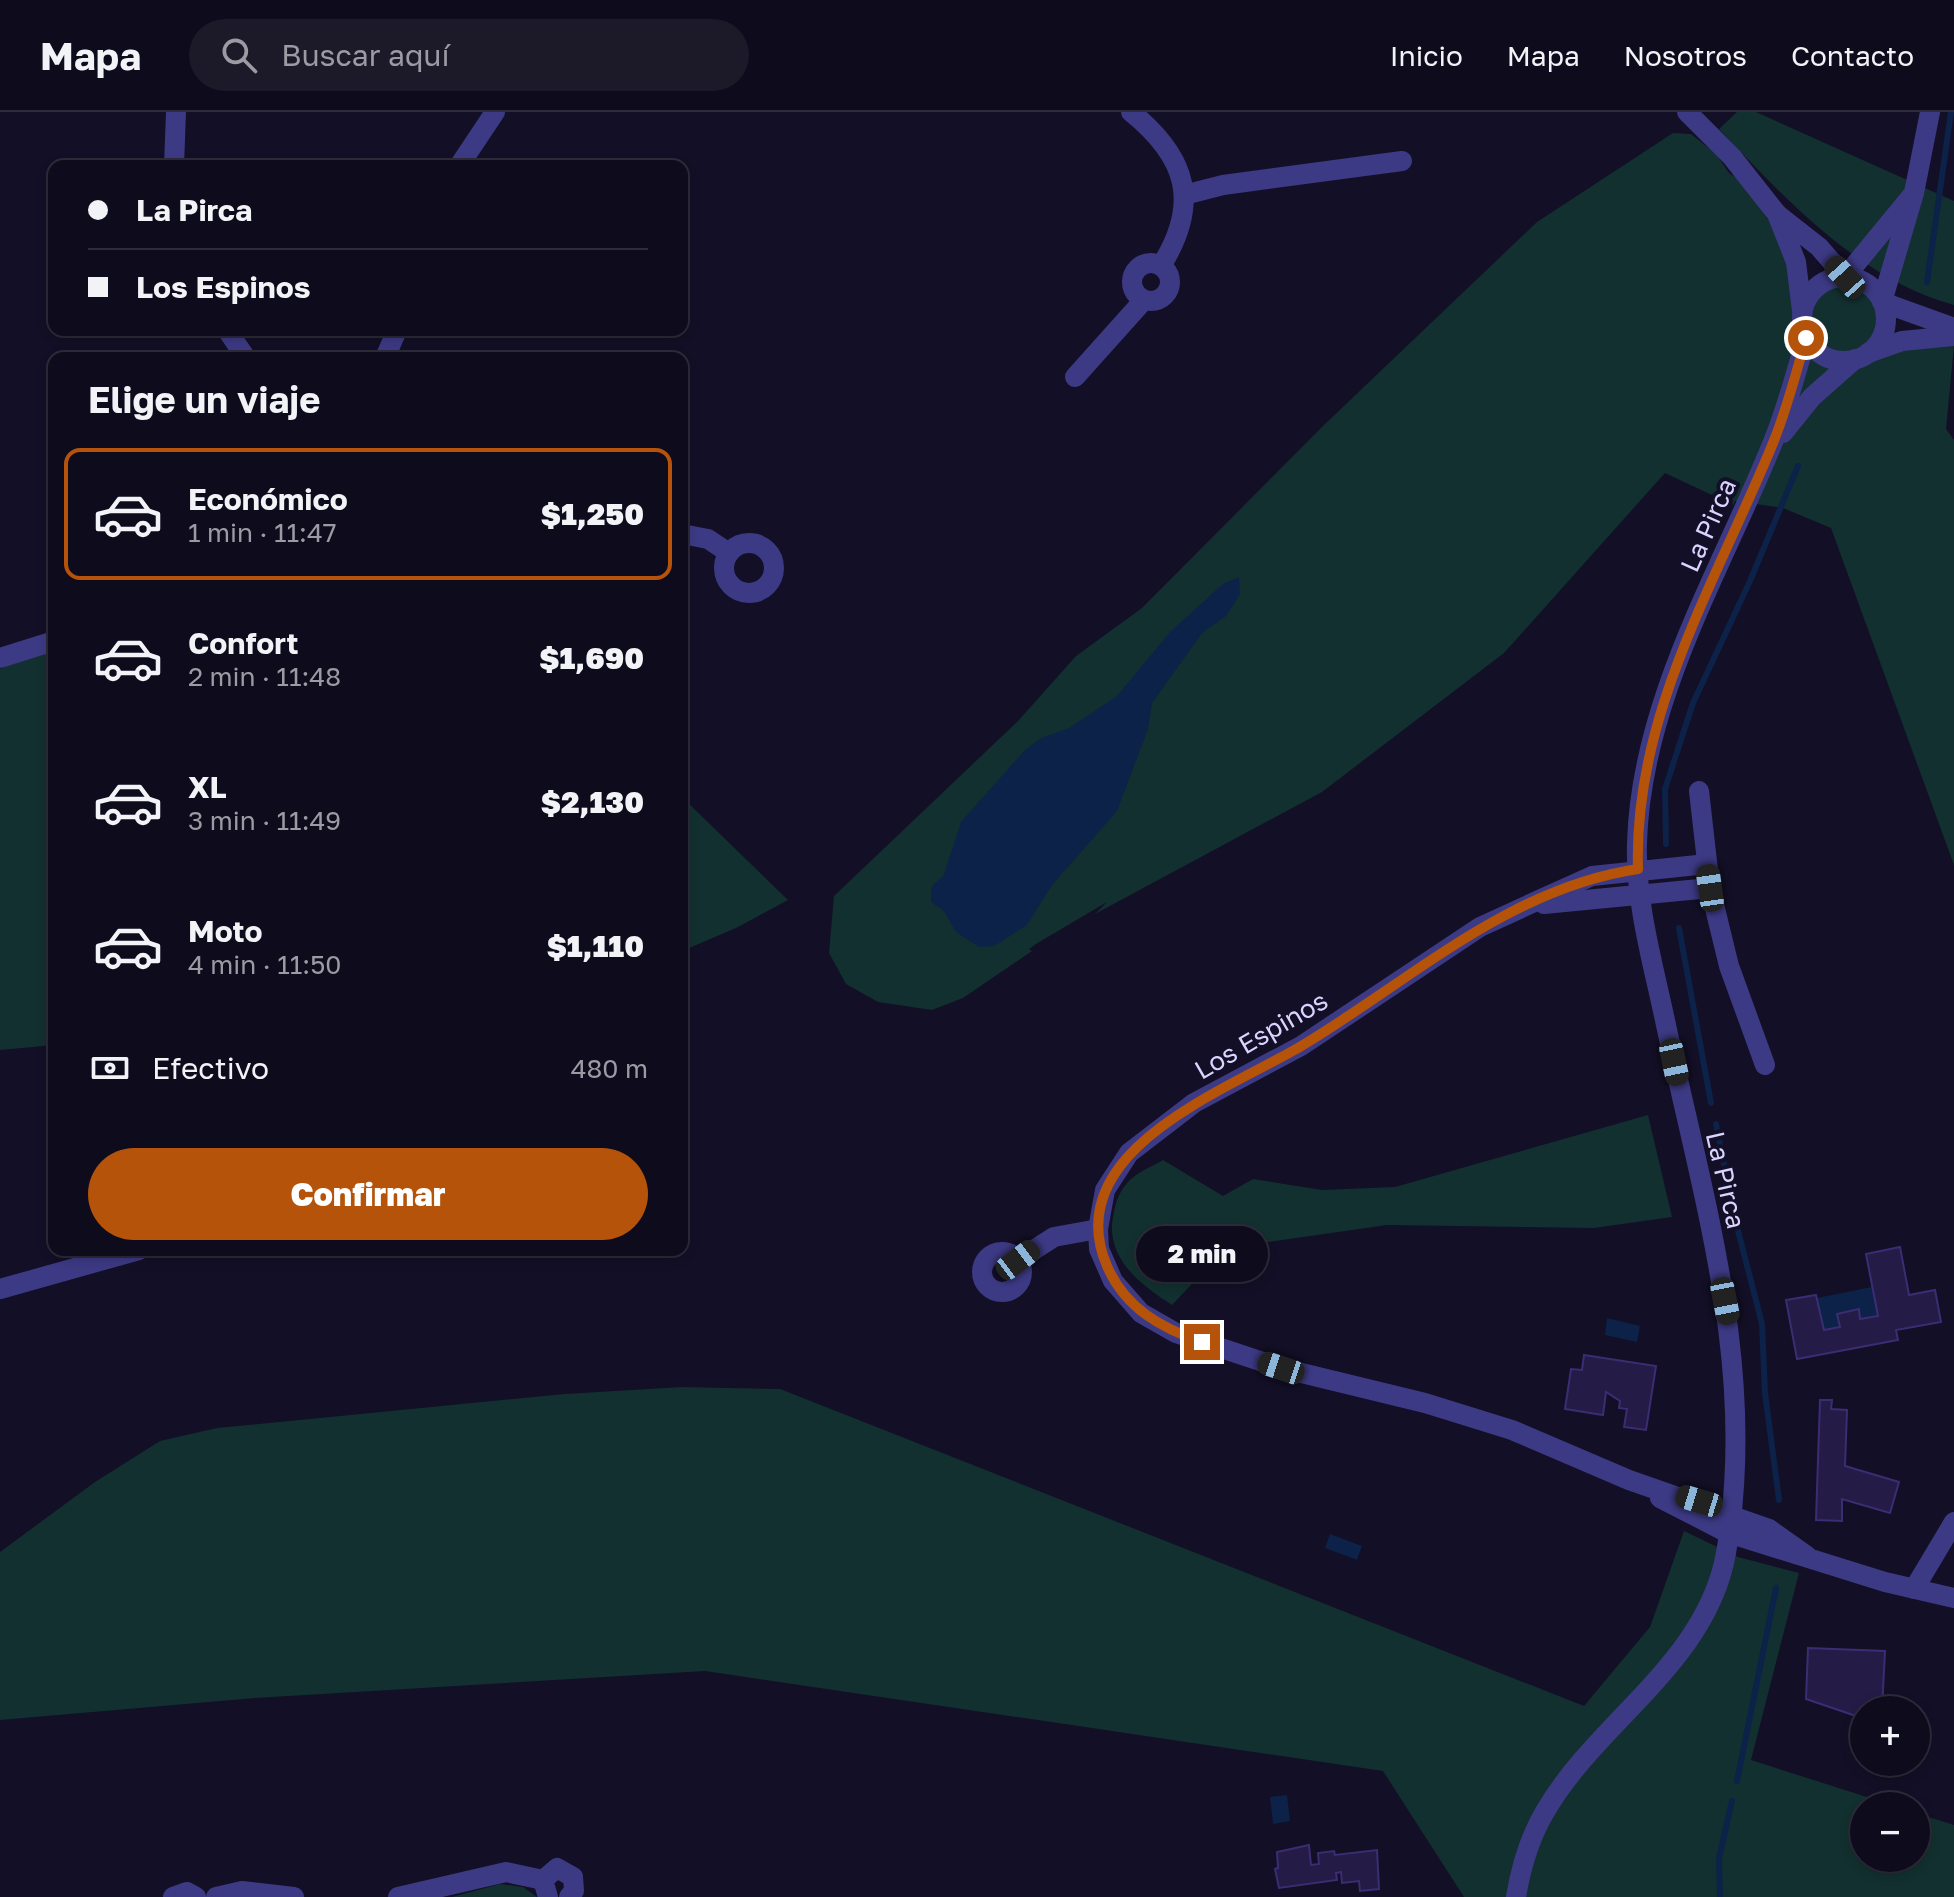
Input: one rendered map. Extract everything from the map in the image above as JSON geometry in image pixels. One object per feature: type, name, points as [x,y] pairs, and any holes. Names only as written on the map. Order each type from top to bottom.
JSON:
[{"type":"street","points":[[174,160],[176,112]]},
{"type":"street","points":[[463,160],[495,112]]},
{"type":"street","points":[[1075,377],[1144,300],[1135,292],[1135,274],[1143,265],[1161,266],[1178,239],[1185,214],[1184,195],[1172,156],[1131,112]]},
{"type":"street","points":[[1777,214],[1796,262],[1806,338],[1827,357],[1862,356],[1884,330],[1882,302],[1914,193],[1930,112]]},
{"type":"street","points":[[1689,113],[1732,157],[1777,214],[1819,247],[1845,277]]},
{"type":"street","points":[[1184,195],[1223,185],[1402,161]]},
{"type":"street","points":[[1845,277],[1914,193]]},
{"type":"street","points":[[1802,313],[1817,287],[1833,278],[1845,277],[1867,284],[1882,302],[1954,328]]},
{"type":"street","name":"La Pirca","points":[[1772,445],[1812,397],[1862,356],[1902,341],[1954,336]]},
{"type":"street","name":"La Pirca","points":[[1516,1894],[1536,1830],[1556,1794],[1653,1686],[1696,1625],[1722,1571],[1730,1512],[1737,1400],[1731,1332],[1641,893],[1637,840],[1650,754],[1681,649],[1772,445],[1806,338]]},
{"type":"street","points":[[688,535],[708,539],[729,553]]},
{"type":"street","points":[[1,657],[48,643]]},
{"type":"street","points":[[1699,791],[1710,888],[1729,966],[1765,1065]]},
{"type":"street","name":"Los Espinos","points":[[1707,864],[1592,876],[1480,927],[1301,1046],[1194,1103],[1129,1153],[1105,1190],[1098,1229],[1099,1249],[1113,1281],[1141,1313],[1176,1333],[1281,1368],[1425,1403],[1512,1430],[1629,1480],[1730,1512],[1769,1529],[1807,1556]]},
{"type":"street","name":"Los Espinos","points":[[1528,905],[1710,888]]},
{"type":"street","points":[[1018,1260],[1054,1237],[1098,1229]]},
{"type":"street","points":[[0,1297],[10,1287],[118,1256]]},
{"type":"street","name":"Los Espinos","points":[[1629,1480],[1694,1518],[1728,1533],[1914,1589],[1954,1598]]},
{"type":"street","points":[[1914,1589],[1954,1522]]},
{"type":"street","points":[[398,1897],[506,1872],[545,1889],[557,1868],[570,1872],[575,1885],[569,1897]]},
{"type":"street","points":[[216,1897],[242,1891],[294,1897]]},
{"type":"street","points":[[173,1897],[187,1892],[196,1897]]},
{"type":"green space","points":[[1737,112],[1756,112],[1954,201],[1954,305],[1919,293],[1886,276],[1855,256],[1797,209],[1719,129]]},
{"type":"green space","points":[[1673,133],[1691,134],[1716,154],[1729,173],[1743,182],[1771,224],[1791,273],[1796,331],[1812,356],[1855,367],[1897,351],[1954,345],[1946,429],[1954,440],[1954,865],[1831,528],[1783,508],[1735,501],[1733,505],[1665,473],[1504,653],[1322,792],[1095,914],[1107,902],[1036,944],[1029,949],[1032,951],[963,998],[932,1010],[878,1002],[846,984],[829,953],[834,896],[1018,721],[1076,656],[1142,608],[1324,425],[1537,222]]},
{"type":"green space","points":[[1844,281],[1865,287],[1875,297],[1881,318],[1875,339],[1865,349],[1844,355],[1823,349],[1813,339],[1807,318],[1813,297],[1823,287]]},
{"type":"green space","points":[[48,648],[48,1046],[0,1050],[0,669]]},
{"type":"green space","points":[[688,803],[788,900],[736,928],[688,948]]},
{"type":"green space","points":[[1648,1115],[1672,1217],[1594,1228],[1387,1225],[1226,1248],[1172,1305],[1136,1278],[1126,1267],[1114,1242],[1114,1212],[1122,1190],[1135,1176],[1163,1160],[1223,1196],[1253,1179],[1322,1190],[1395,1187]]},
{"type":"green space","points":[[682,1387],[780,1389],[1584,1706],[1650,1627],[1684,1531],[1738,1557],[1799,1573],[1751,1760],[1851,1792],[1850,1872],[1930,1872],[1930,1817],[1954,1825],[1954,1897],[1464,1897],[1383,1771],[705,1671],[255,1698],[0,1720],[0,1552],[95,1482],[160,1441],[217,1428],[565,1394]]},
{"type":"green space","points":[[500,1884],[523,1887],[537,1897],[452,1897]]},
{"type":"water","points":[[1239,577],[1240,594],[1226,616],[1202,633],[1152,703],[1148,729],[1117,811],[1052,885],[1027,925],[994,946],[979,947],[956,932],[944,911],[931,902],[931,887],[943,876],[961,822],[1025,750],[1041,738],[1069,728],[1117,696],[1170,632],[1223,584]]},
{"type":"water","points":[[1872,1287],[1878,1316],[1860,1319],[1858,1310],[1838,1313],[1840,1327],[1824,1330],[1817,1298]]},
{"type":"water","points":[[1607,1318],[1640,1326],[1637,1342],[1605,1335]]},
{"type":"water","points":[[1330,1534],[1362,1546],[1357,1560],[1325,1548]]},
{"type":"water","points":[[1287,1795],[1290,1821],[1273,1824],[1270,1797]]},
{"type":"building","points":[[1900,1247],[1909,1295],[1935,1290],[1941,1322],[1896,1330],[1898,1340],[1797,1359],[1786,1300],[1816,1295],[1824,1330],[1840,1327],[1837,1314],[1859,1309],[1860,1319],[1878,1316],[1866,1254]]},
{"type":"building","points":[[1584,1355],[1656,1366],[1646,1430],[1624,1427],[1627,1409],[1619,1408],[1620,1401],[1606,1392],[1603,1415],[1565,1409],[1571,1369],[1582,1370]]},
{"type":"building","points":[[1820,1400],[1832,1400],[1831,1409],[1847,1410],[1845,1466],[1899,1482],[1890,1513],[1842,1499],[1842,1521],[1816,1520]]},
{"type":"building","points":[[1808,1648],[1885,1651],[1883,1696],[1850,1696],[1850,1714],[1806,1699]]},
{"type":"building","points":[[1309,1845],[1311,1865],[1319,1864],[1318,1853],[1334,1851],[1335,1855],[1377,1850],[1379,1889],[1360,1891],[1359,1881],[1342,1883],[1341,1872],[1336,1873],[1337,1880],[1279,1888],[1275,1869],[1278,1868],[1277,1852]]},
{"type":"waterway","points":[[1927,282],[1951,112]]},
{"type":"waterway","points":[[1666,844],[1665,789],[1693,703],[1750,581],[1798,466]]},
{"type":"waterway","points":[[1679,928],[1711,1103]]},
{"type":"waterway","points":[[1716,1124],[1735,1219],[1762,1324],[1765,1393],[1779,1500]]},
{"type":"waterway","points":[[1737,1781],[1776,1588]]},
{"type":"waterway","points":[[1720,1897],[1719,1858],[1732,1801]]},
{"type":"route","points":[[1202,1342],[1176,1333],[1141,1313],[1113,1281],[1099,1249],[1098,1229],[1105,1190],[1129,1153],[1194,1103],[1301,1046],[1480,927],[1592,876],[1638,869],[1637,840],[1650,754],[1681,649],[1772,445],[1806,338]]}]
